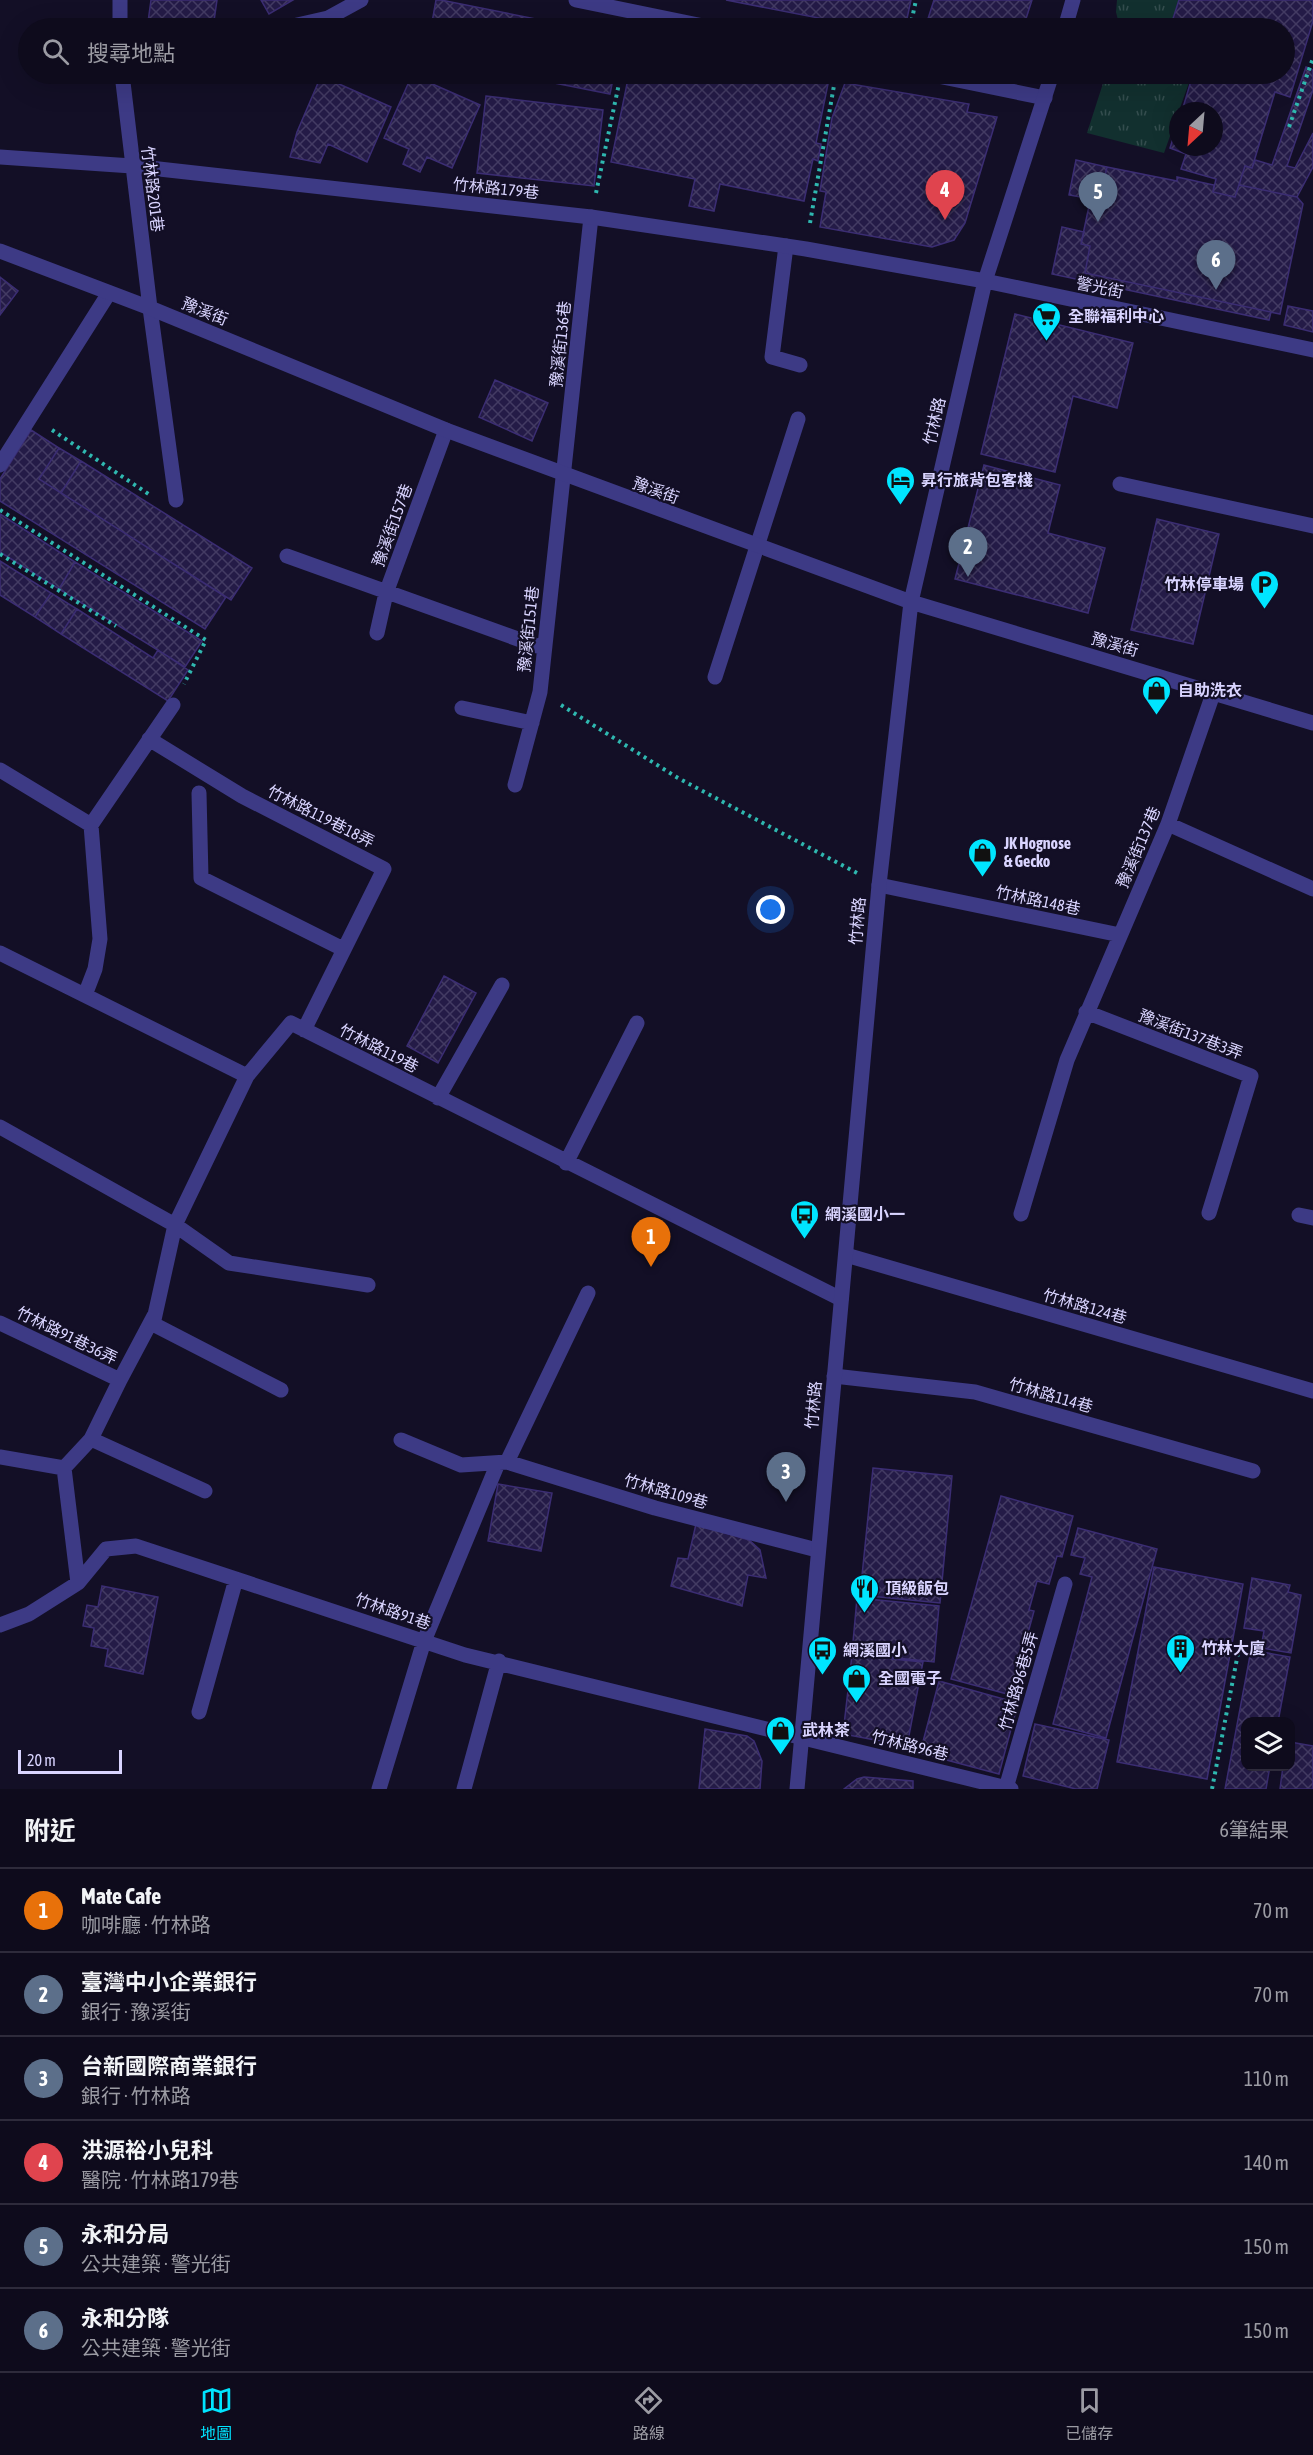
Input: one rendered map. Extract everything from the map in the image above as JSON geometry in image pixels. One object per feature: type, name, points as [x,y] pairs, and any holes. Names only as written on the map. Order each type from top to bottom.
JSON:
[{"type":"street","points":[[120,0],[120,18]]},
{"type":"street","points":[[328,18],[361,0]]},
{"type":"street","points":[[576,0],[664,18]]},
{"type":"street","points":[[1068,18],[1073,0]]},
{"type":"street","name":"竹林路201巷","points":[[123,84],[176,500]]},
{"type":"street","points":[[977,84],[1045,98]]},
{"type":"street","name":"竹林路","points":[[797,1789],[879,885],[911,602],[985,281],[1049,84]]},
{"type":"street","name":"竹林路179巷","points":[[0,157],[132,166],[591,217],[806,249],[985,281]]},
{"type":"street","name":"豫溪街136巷","points":[[565,476],[591,217]]},
{"type":"street","points":[[786,246],[772,357],[800,365]]},
{"type":"street","name":"豫溪街","points":[[0,251],[150,308],[446,430],[565,476],[911,602],[1214,691],[1313,723]]},
{"type":"street","name":"警光街","points":[[985,281],[1313,350]]},
{"type":"street","points":[[0,465],[109,293]]},
{"type":"street","points":[[715,677],[798,419]]},
{"type":"street","name":"豫溪街157巷","points":[[377,633],[386,593],[446,430]]},
{"type":"street","name":"豫溪街151巷","points":[[515,785],[540,692],[543,648],[565,476]]},
{"type":"street","points":[[1120,484],[1313,526]]},
{"type":"street","points":[[287,556],[543,648]]},
{"type":"street","name":"豫溪街137巷","points":[[1021,1214],[1067,1060],[1168,824],[1214,691]]},
{"type":"street","points":[[85,995],[95,969],[100,939],[91,825],[173,705]]},
{"type":"street","points":[[462,708],[531,723]]},
{"type":"street","name":"竹林路119巷18弄","points":[[149,739],[242,796],[384,869],[304,1030]]},
{"type":"street","points":[[0,770],[91,825]]},
{"type":"street","points":[[199,793],[201,878],[343,949]]},
{"type":"street","points":[[1168,824],[1313,889]]},
{"type":"street","name":"竹林路148巷","points":[[879,885],[1120,935]]},
{"type":"street","points":[[0,953],[247,1076]]},
{"type":"street","points":[[438,1098],[501,985]]},
{"type":"street","name":"豫溪街137巷3弄","points":[[1086,1012],[1251,1076],[1209,1213]]},
{"type":"street","points":[[281,1390],[153,1324],[175,1225],[247,1076],[291,1023],[304,1030]]},
{"type":"street","points":[[566,1163],[637,1023]]},
{"type":"street","name":"竹林路119巷","points":[[304,1030],[841,1299]]},
{"type":"street","points":[[0,1127],[175,1225],[229,1263],[368,1285]]},
{"type":"street","name":"竹林路124巷","points":[[846,1255],[1313,1391]]},
{"type":"street","points":[[379,1789],[424,1641],[502,1462],[588,1293]]},
{"type":"street","points":[[120,1380],[154,1316]]},
{"type":"street","name":"竹林路91巷36弄","points":[[0,1323],[120,1380],[91,1439],[64,1468]]},
{"type":"street","name":"竹林路114巷","points":[[834,1376],[975,1392],[1253,1471]]},
{"type":"street","points":[[91,1439],[206,1491]]},
{"type":"street","name":"竹林路109巷","points":[[401,1440],[461,1465],[502,1462],[655,1508],[817,1550]]},
{"type":"street","points":[[0,1457],[64,1468],[78,1582]]},
{"type":"street","name":"竹林路91巷","points":[[0,1625],[29,1614],[78,1582],[106,1549],[136,1546],[465,1655],[499,1661],[801,1738]]},
{"type":"street","points":[[199,1712],[236,1579]]},
{"type":"street","name":"竹林路96巷5弄","points":[[1008,1789],[1065,1584]]},
{"type":"street","points":[[464,1789],[499,1661]]},
{"type":"street","name":"竹林路96巷","points":[[801,1738],[911,1762],[1008,1789]]},
{"type":"path","points":[[912,18],[916,0]]},
{"type":"path","points":[[1289,127],[1313,58]]},
{"type":"path","points":[[591,217],[619,84]]},
{"type":"path","points":[[806,249],[834,84]]},
{"type":"path","points":[[31,416],[136,488],[164,502],[176,500]]},
{"type":"path","points":[[0,510],[206,640],[173,705]]},
{"type":"path","points":[[0,554],[116,626]]},
{"type":"path","points":[[540,692],[678,778],[879,885]]},
{"type":"path","points":[[1212,1789],[1239,1648]]},
{"type":"green space","points":[[1117,0],[1217,0],[1211,18],[1118,18]]},
{"type":"green space","points":[[1103,84],[1188,84],[1182,102],[1169,102],[1169,139],[1164,153],[1087,133]]},
{"type":"building","points":[[151,0],[217,0],[214,18],[149,18]]},
{"type":"building","points":[[261,0],[293,0],[269,14]]},
{"type":"building","points":[[436,0],[441,0],[531,18],[433,18]]},
{"type":"building","points":[[726,0],[911,0],[907,18],[819,18]]},
{"type":"building","points":[[934,0],[1032,0],[1026,18],[928,18]]},
{"type":"building","points":[[1179,0],[1313,0],[1313,21],[1295,80],[1295,18],[1173,18]]},
{"type":"building","points":[[1306,67],[1313,70],[1313,90],[1287,166],[1295,168],[1313,133],[1313,167],[1297,197],[1239,185],[1245,166],[1252,168],[1255,160],[1272,165]]},
{"type":"building","points":[[318,84],[339,84],[391,107],[367,162],[328,144],[320,163],[290,157],[297,132]]},
{"type":"building","points":[[408,84],[432,84],[480,105],[452,168],[427,157],[420,172],[403,164],[409,149],[384,138]]},
{"type":"building","points":[[560,84],[612,84],[610,94]]},
{"type":"building","points":[[627,84],[828,84],[816,143],[821,144],[818,161],[813,159],[804,201],[720,184],[714,211],[689,206],[695,179],[611,162]]},
{"type":"building","points":[[845,84],[969,104],[967,112],[997,117],[965,223],[954,240],[932,247],[820,227],[826,192],[820,191],[832,118]]},
{"type":"building","points":[[1190,84],[1294,84],[1290,97],[1275,92],[1252,168],[1245,166],[1235,197],[1213,192],[1216,179],[1181,169],[1185,156],[1223,156],[1223,102],[1185,102]]},
{"type":"building","points":[[486,96],[603,110],[594,186],[477,173]]},
{"type":"building","points":[[1076,160],[1107,167],[1102,189],[1093,187],[1091,199],[1069,195]]},
{"type":"building","points":[[1107,167],[1177,181],[1177,177],[1214,185],[1213,192],[1235,197],[1239,185],[1297,197],[1303,204],[1280,314],[1085,273],[1090,246],[1081,244],[1093,187],[1102,189]]},
{"type":"building","points":[[1062,227],[1084,232],[1081,244],[1090,246],[1085,273],[1271,312],[1269,320],[1052,274]]},
{"type":"building","points":[[0,277],[18,291],[0,315]]},
{"type":"building","points":[[1288,306],[1313,311],[1313,332],[1284,325]]},
{"type":"building","points":[[1015,314],[1133,343],[1117,408],[1073,396],[1055,472],[981,454]]},
{"type":"building","points":[[495,380],[548,403],[532,441],[479,417]]},
{"type":"building","points":[[31,430],[59,448],[39,479],[226,597],[205,629],[0,501],[0,479]]},
{"type":"building","points":[[59,448],[81,461],[61,493],[39,479]]},
{"type":"building","points":[[81,461],[252,568],[231,600],[61,493]]},
{"type":"building","points":[[984,465],[1060,485],[1048,533],[1105,548],[1088,613],[955,579]]},
{"type":"building","points":[[0,514],[75,562],[59,589],[0,552]]},
{"type":"building","points":[[1157,519],[1219,534],[1193,644],[1131,630]]},
{"type":"building","points":[[0,561],[51,593],[35,617],[0,595]]},
{"type":"building","points":[[75,562],[202,641],[185,667],[59,589]]},
{"type":"building","points":[[51,593],[77,609],[61,634],[35,617]]},
{"type":"building","points":[[77,609],[153,658],[158,650],[188,670],[168,701],[61,634]]},
{"type":"building","points":[[444,976],[476,993],[438,1063],[407,1046]]},
{"type":"building","points":[[873,1468],[952,1476],[940,1603],[860,1595]]},
{"type":"building","points":[[498,1484],[552,1493],[541,1551],[488,1541]]},
{"type":"building","points":[[1001,1496],[1073,1516],[1062,1557],[1057,1556],[1049,1584],[1037,1581],[1029,1610],[1034,1611],[1011,1695],[951,1679]]},
{"type":"building","points":[[696,1524],[749,1540],[760,1550],[766,1578],[748,1575],[742,1606],[671,1586],[678,1558],[688,1559]]},
{"type":"building","points":[[1078,1528],[1157,1549],[1106,1738],[1053,1724],[1092,1577],[1080,1574],[1085,1558],[1071,1555]]},
{"type":"building","name":"竹林大廈","points":[[1154,1567],[1243,1584],[1207,1779],[1117,1762]]},
{"type":"building","points":[[1252,1578],[1290,1585],[1288,1592],[1301,1595],[1291,1653],[1261,1648],[1264,1631],[1244,1628]]},
{"type":"building","points":[[102,1586],[158,1597],[143,1674],[105,1666],[108,1649],[91,1646],[94,1628],[83,1626],[87,1605],[98,1607]]},
{"type":"building","points":[[857,1598],[939,1606],[934,1662],[852,1653]]},
{"type":"building","points":[[1251,1650],[1290,1657],[1279,1717],[1241,1717],[1241,1771],[1269,1771],[1266,1789],[1225,1789]]},
{"type":"building","points":[[852,1655],[923,1662],[907,1746],[843,1734]]},
{"type":"building","points":[[939,1681],[1018,1703],[999,1774],[920,1753]]},
{"type":"building","points":[[1035,1724],[1109,1740],[1097,1789],[1076,1789],[1023,1776]]},
{"type":"building","points":[[705,1729],[747,1736],[754,1741],[762,1761],[760,1789],[699,1789]]},
{"type":"building","points":[[1295,1743],[1313,1746],[1313,1789],[1280,1789],[1282,1771],[1295,1771]]},
{"type":"building","points":[[864,1777],[913,1781],[913,1789],[844,1789],[857,1779]]},
{"type":"place","name":"洪源裕小兒科","points":[[945,220]]},
{"type":"place","name":"永和分局","points":[[1098,222]]},
{"type":"place","name":"永和分隊","points":[[1216,290]]},
{"type":"place","name":"全聯福利中心","points":[[1047,342]]},
{"type":"place","name":"昇行旅背包客棧","points":[[900,506]]},
{"type":"place","name":"臺灣中小企業銀行","points":[[968,577]]},
{"type":"place","name":"竹林停車場","points":[[1265,610]]},
{"type":"place","name":"自助洗衣","points":[[1157,716]]},
{"type":"place","name":"JK Hognose & Gecko","points":[[983,878]]},
{"type":"place","name":"網溪國小一","points":[[804,1240]]},
{"type":"place","name":"Mate Cafe","points":[[651,1267]]},
{"type":"place","name":"台新國際商業銀行","points":[[786,1502]]},
{"type":"place","name":"頂級飯包","points":[[864,1614]]},
{"type":"place","name":"竹林大廈","points":[[1180,1674]]},
{"type":"place","name":"網溪國小","points":[[822,1676]]},
{"type":"place","name":"全國電子","points":[[857,1704]]},
{"type":"place","name":"武林茶","points":[[781,1756]]}]
